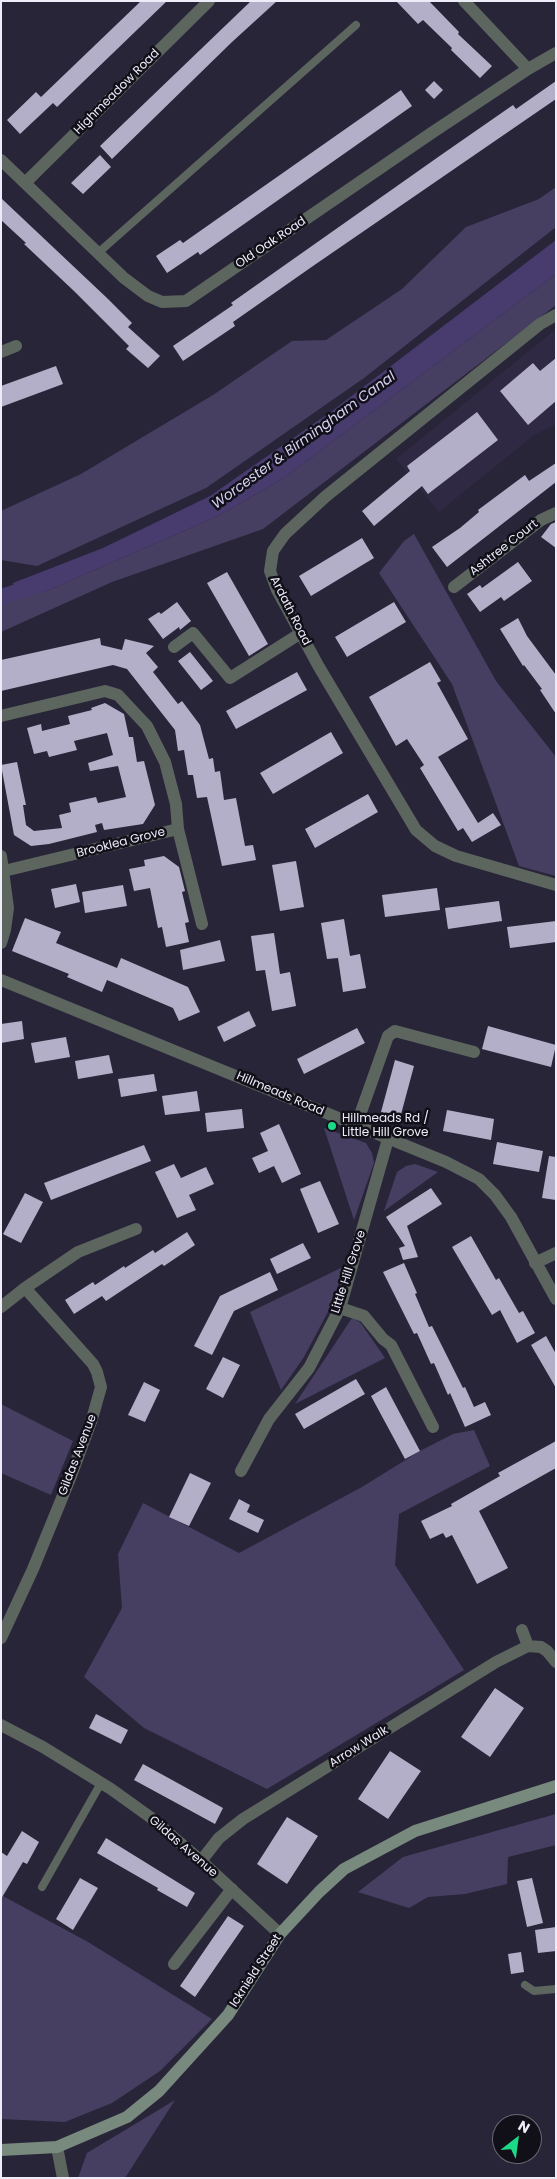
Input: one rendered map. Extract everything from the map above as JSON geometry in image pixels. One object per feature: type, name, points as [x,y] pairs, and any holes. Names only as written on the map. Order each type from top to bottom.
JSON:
[{"type":"street","name":"Highmeadow Road","points":[[24,183],[209,1]]},
{"type":"street","points":[[464,1],[528,69]]},
{"type":"street","name":"Old Oak Road","points":[[1,160],[124,278],[148,296],[162,302],[186,300],[528,69],[556,53]]},
{"type":"street","name":"Ardath Road","points":[[556,315],[540,324],[325,496],[285,534],[273,551],[270,571],[277,590],[301,633],[416,830],[435,846],[456,856],[556,885]]},
{"type":"street","points":[[1,352],[16,346]]},
{"type":"street","name":"Ashtree Court","points":[[454,587],[542,520],[556,513]]},
{"type":"street","points":[[174,647],[193,633],[230,678],[301,633]]},
{"type":"street","name":"Brooklea Grove","points":[[1,716],[105,691],[118,695],[147,726],[165,762],[176,804],[178,829],[4,870]]},
{"type":"street","points":[[178,829],[202,924]]},
{"type":"street","points":[[1,856],[8,908],[6,930],[1,944]]},
{"type":"street","name":"Hillmeads Road","points":[[1,980],[446,1162],[479,1178],[511,1216],[556,1299]]},
{"type":"street","points":[[356,1126],[388,1036],[394,1031],[474,1052]]},
{"type":"street","name":"Little Hill Grove","points":[[241,1471],[269,1419],[309,1368],[340,1308],[388,1139]]},
{"type":"street","points":[[1,1307],[25,1288],[78,1252],[136,1229]]},
{"type":"street","points":[[535,1263],[556,1253]]},
{"type":"street","name":"Gildas Avenue","points":[[1,1638],[34,1569],[92,1419],[101,1387],[93,1364],[25,1288]]},
{"type":"street","points":[[340,1308],[364,1316],[383,1339],[391,1345],[433,1427]]},
{"type":"street","points":[[522,1630],[528,1646],[541,1647],[547,1650],[556,1662]]},
{"type":"street","name":"Arrow Walk","points":[[201,1861],[219,1838],[243,1819],[496,1662],[528,1646]]},
{"type":"street","name":"Gildas Avenue","points":[[1,1725],[43,1747],[101,1783],[150,1818],[201,1861],[280,1934]]},
{"type":"street","name":"Icknield Street","points":[[57,2147],[127,2117],[159,2091],[228,2015],[280,1934],[319,1892],[344,1869],[414,1831],[556,1786]]},
{"type":"street","points":[[174,1964],[232,1889]]},
{"type":"street","points":[[1,2150],[57,2147],[63,2178]]},
{"type":"lane","points":[[98,253],[356,25]]},
{"type":"lane","points":[[42,1887],[101,1783]]},
{"type":"lane","points":[[525,1985],[534,1991],[556,1989]]},
{"type":"shaded area","points":[[556,187],[556,227],[364,378],[206,488],[37,566],[1,560],[1,511],[81,474],[213,395],[292,341],[326,340],[402,289],[466,227],[539,199]]},
{"type":"shaded area","points":[[556,274],[556,305],[263,529],[112,582],[1,632],[1,603],[49,590],[218,516],[284,478]]},
{"type":"shaded area","points":[[556,329],[556,424],[534,435],[439,512],[396,459]]},
{"type":"shaded area","points":[[414,534],[496,681],[556,757],[556,876],[519,866],[452,684],[379,573],[404,541]]},
{"type":"shaded area","points":[[324,1128],[366,1143],[372,1153],[374,1163],[354,1220]]},
{"type":"shaded area","points":[[415,1164],[438,1172],[384,1211],[397,1172],[406,1166]]},
{"type":"shaded area","points":[[345,1266],[330,1308],[304,1357],[281,1390],[250,1312]]},
{"type":"shaded area","points":[[352,1318],[360,1322],[385,1358],[295,1404]]},
{"type":"shaded area","points":[[1,1404],[73,1441],[51,1495],[1,1473]]},
{"type":"shaded area","points":[[474,1430],[490,1466],[399,1514],[395,1565],[464,1670],[267,1789],[144,1728],[84,1677],[122,1608],[118,1554],[143,1503],[239,1553],[362,1487],[420,1451],[453,1434]]},
{"type":"shaded area","points":[[556,1814],[556,1845],[508,1857],[507,1884],[465,1894],[428,1897],[409,1908],[358,1892],[403,1857]]},
{"type":"shaded area","points":[[1,1895],[88,1942],[212,2019],[160,2071],[112,2103],[65,2122],[1,2119]]},
{"type":"shaded area","points":[[175,2100],[125,2178],[78,2178],[87,2153]]},
{"type":"water","points":[[556,240],[556,274],[284,478],[218,516],[49,590],[20,598],[13,583],[103,548],[210,496],[332,411]]},
{"type":"building","points":[[141,1],[167,1],[57,107],[53,103],[20,134],[7,120],[36,92],[41,97]]},
{"type":"building","points":[[251,1],[277,1],[232,42],[112,159],[100,146]]},
{"type":"building","points":[[396,1],[429,1],[459,32],[458,34],[492,66],[480,78],[423,20],[418,24]]},
{"type":"building","points":[[434,81],[443,90],[434,99],[425,90]]},
{"type":"building","points":[[556,81],[556,99],[233,322],[235,326],[183,361],[173,346],[233,305],[231,303],[513,105],[516,109]]},
{"type":"building","points":[[401,90],[412,106],[200,255],[198,252],[167,273],[156,256],[180,240],[183,243]]},
{"type":"building","points":[[100,155],[111,167],[83,194],[71,183]]},
{"type":"building","points":[[1,198],[132,323],[128,327],[160,356],[148,368],[126,349],[129,346],[1,220]]},
{"type":"building","points":[[556,358],[556,401],[528,425],[500,391],[533,363],[540,371]]},
{"type":"building","points":[[56,366],[63,384],[1,407],[1,386]]},
{"type":"building","points":[[477,412],[498,440],[428,494],[422,486],[374,526],[362,511],[410,471],[407,466]]},
{"type":"building","points":[[556,463],[556,482],[447,567],[432,547],[460,528],[479,512],[478,510],[525,475],[529,481]]},
{"type":"building","points":[[556,522],[556,548],[541,537],[551,524]]},
{"type":"building","points":[[362,538],[374,558],[311,596],[299,576]]},
{"type":"building","points":[[518,562],[532,581],[504,601],[501,597],[480,612],[467,594],[480,585],[482,588]]},
{"type":"building","points":[[227,572],[268,644],[249,656],[207,583]]},
{"type":"building","points":[[177,602],[191,621],[180,630],[179,627],[163,639],[148,619],[159,612],[161,614]]},
{"type":"building","points":[[394,602],[406,622],[347,657],[335,637]]},
{"type":"building","points":[[518,618],[527,636],[556,675],[556,714],[540,690],[542,689],[523,666],[500,629]]},
{"type":"building","points":[[100,638],[101,645],[122,650],[125,639],[154,646],[146,653],[158,667],[153,672],[178,704],[182,701],[200,725],[209,759],[213,758],[215,772],[220,771],[224,800],[236,798],[245,846],[253,845],[256,860],[222,866],[207,797],[197,798],[193,775],[188,775],[184,750],[178,751],[175,730],[127,669],[113,665],[1,691],[1,660]]},
{"type":"building","points":[[190,652],[213,681],[201,690],[178,661]]},
{"type":"building","points":[[430,662],[441,681],[437,683],[468,739],[438,757],[478,823],[493,813],[501,825],[472,842],[463,828],[458,831],[420,768],[424,765],[407,739],[396,746],[369,697]]},
{"type":"building","points":[[297,672],[307,690],[236,729],[226,711]]},
{"type":"building","points":[[105,703],[124,714],[129,737],[133,737],[137,762],[144,761],[155,805],[143,824],[104,830],[102,823],[95,825],[97,832],[49,844],[31,846],[14,835],[1,765],[17,762],[26,805],[23,805],[26,825],[34,831],[62,828],[59,815],[71,812],[69,803],[96,797],[98,803],[126,797],[118,766],[90,771],[88,763],[113,755],[107,733],[74,741],[77,750],[49,757],[47,751],[34,754],[27,728],[41,724],[42,731],[70,724],[68,716],[92,710],[91,708]]},
{"type":"building","points":[[331,732],[343,753],[273,794],[260,773]]},
{"type":"building","points":[[368,794],[378,812],[315,848],[305,829]]},
{"type":"building","points":[[164,856],[179,867],[185,891],[182,892],[189,922],[185,923],[189,942],[166,947],[162,927],[158,928],[150,888],[134,891],[129,869],[145,866],[144,860]]},
{"type":"building","points":[[296,861],[304,907],[280,911],[272,865]]},
{"type":"building","points":[[76,884],[80,902],[55,908],[51,889]]},
{"type":"building","points":[[123,885],[127,906],[85,913],[82,892]]},
{"type":"building","points":[[437,888],[440,910],[385,917],[382,895]]},
{"type":"building","points":[[499,901],[502,921],[448,929],[445,908]]},
{"type":"building","points":[[25,918],[61,932],[56,943],[117,968],[121,958],[188,987],[200,1012],[179,1021],[173,1008],[107,980],[102,992],[67,977],[69,974],[12,951]]},
{"type":"building","points":[[344,919],[350,956],[360,954],[366,988],[343,992],[338,958],[327,959],[321,923]]},
{"type":"building","points":[[556,921],[556,942],[510,948],[507,927]]},
{"type":"building","points":[[274,933],[280,974],[290,972],[296,1006],[272,1011],[265,970],[256,971],[251,936]]},
{"type":"building","points":[[220,940],[225,961],[183,970],[180,950]]},
{"type":"building","points":[[249,1011],[256,1026],[224,1042],[217,1027]]},
{"type":"building","points":[[22,1021],[24,1039],[1,1043],[1,1024]]},
{"type":"building","points":[[488,1026],[556,1045],[551,1067],[482,1049]]},
{"type":"building","points":[[357,1028],[365,1043],[304,1074],[297,1059]]},
{"type":"building","points":[[66,1037],[70,1057],[35,1063],[31,1043]]},
{"type":"building","points":[[109,1055],[113,1073],[78,1079],[75,1061]]},
{"type":"building","points":[[395,1060],[414,1066],[400,1118],[381,1112]]},
{"type":"building","points":[[154,1074],[157,1091],[121,1097],[118,1079]]},
{"type":"building","points":[[197,1091],[200,1111],[165,1115],[162,1096]]},
{"type":"building","points":[[242,1109],[244,1128],[207,1132],[205,1113]]},
{"type":"building","points":[[447,1110],[494,1119],[491,1140],[443,1131]]},
{"type":"building","points":[[279,1124],[301,1174],[282,1183],[274,1166],[259,1173],[252,1158],[268,1151],[260,1133]]},
{"type":"building","points":[[497,1142],[543,1151],[539,1172],[493,1164]]},
{"type":"building","points":[[144,1145],[151,1161],[51,1200],[44,1183]]},
{"type":"building","points":[[549,1156],[556,1157],[556,1200],[542,1198]]},
{"type":"building","points":[[174,1164],[181,1178],[206,1167],[214,1184],[189,1195],[196,1210],[177,1218],[155,1172]]},
{"type":"building","points":[[320,1181],[339,1224],[318,1233],[300,1189]]},
{"type":"building","points":[[431,1188],[442,1204],[407,1226],[418,1257],[403,1260],[399,1248],[405,1246],[386,1217]]},
{"type":"building","points":[[25,1193],[43,1202],[21,1243],[3,1234]]},
{"type":"building","points":[[187,1232],[195,1245],[106,1301],[102,1296],[74,1314],[65,1300],[93,1282],[95,1285],[124,1266],[125,1268],[153,1250],[155,1253]]},
{"type":"building","points":[[471,1236],[496,1280],[499,1278],[519,1313],[523,1311],[535,1333],[517,1343],[500,1310],[492,1315],[452,1247]]},
{"type":"building","points":[[303,1243],[311,1258],[277,1274],[270,1259]]},
{"type":"building","points":[[404,1263],[429,1327],[432,1326],[463,1388],[465,1387],[474,1407],[485,1402],[491,1415],[465,1427],[450,1393],[448,1395],[434,1363],[431,1364],[417,1333],[414,1334],[383,1272]]},
{"type":"building","points":[[270,1272],[278,1290],[234,1311],[212,1355],[194,1346],[220,1296]]},
{"type":"building","points":[[546,1336],[556,1354],[556,1388],[531,1345]]},
{"type":"building","points":[[223,1357],[240,1365],[223,1398],[206,1389]]},
{"type":"building","points":[[356,1379],[365,1394],[304,1429],[295,1414]]},
{"type":"building","points":[[144,1382],[160,1390],[145,1422],[128,1415]]},
{"type":"building","points":[[386,1387],[420,1451],[405,1459],[371,1396]]},
{"type":"building","points":[[556,1441],[556,1468],[479,1511],[508,1568],[477,1584],[452,1535],[446,1538],[443,1533],[430,1539],[421,1521],[452,1506],[451,1504],[500,1476],[498,1473]]},
{"type":"building","points":[[190,1473],[211,1483],[189,1526],[169,1517]]},
{"type":"building","points":[[239,1499],[250,1505],[247,1512],[264,1520],[258,1533],[229,1519]]},
{"type":"building","points":[[495,1688],[524,1708],[490,1757],[461,1737]]},
{"type":"building","points":[[96,1714],[128,1730],[121,1744],[89,1728]]},
{"type":"building","points":[[390,1751],[421,1771],[388,1819],[358,1799]]},
{"type":"building","points":[[143,1764],[223,1808],[215,1824],[134,1780]]},
{"type":"building","points":[[287,1817],[318,1836],[287,1884],[257,1864]]},
{"type":"building","points":[[22,1831],[39,1842],[27,1864],[23,1862],[1,1899],[1,1852],[7,1856]]},
{"type":"building","points":[[106,1838],[195,1893],[187,1907],[97,1853]]},
{"type":"building","points":[[80,1878],[98,1888],[73,1930],[56,1919]]},
{"type":"building","points":[[532,1878],[543,1923],[527,1927],[517,1881]]},
{"type":"building","points":[[228,1916],[244,1926],[195,1997],[180,1986]]},
{"type":"building","points":[[556,1927],[556,1951],[538,1953],[535,1930]]},
{"type":"building","points":[[521,1952],[524,1972],[511,1974],[508,1954]]},
{"type":"waterway","name":"Worcester & Birmingham Canal","points":[[1,597],[38,585]]},
{"type":"place","name":"Hillmeads Rd / Little Hill Grove","points":[[332,1126]]}]
